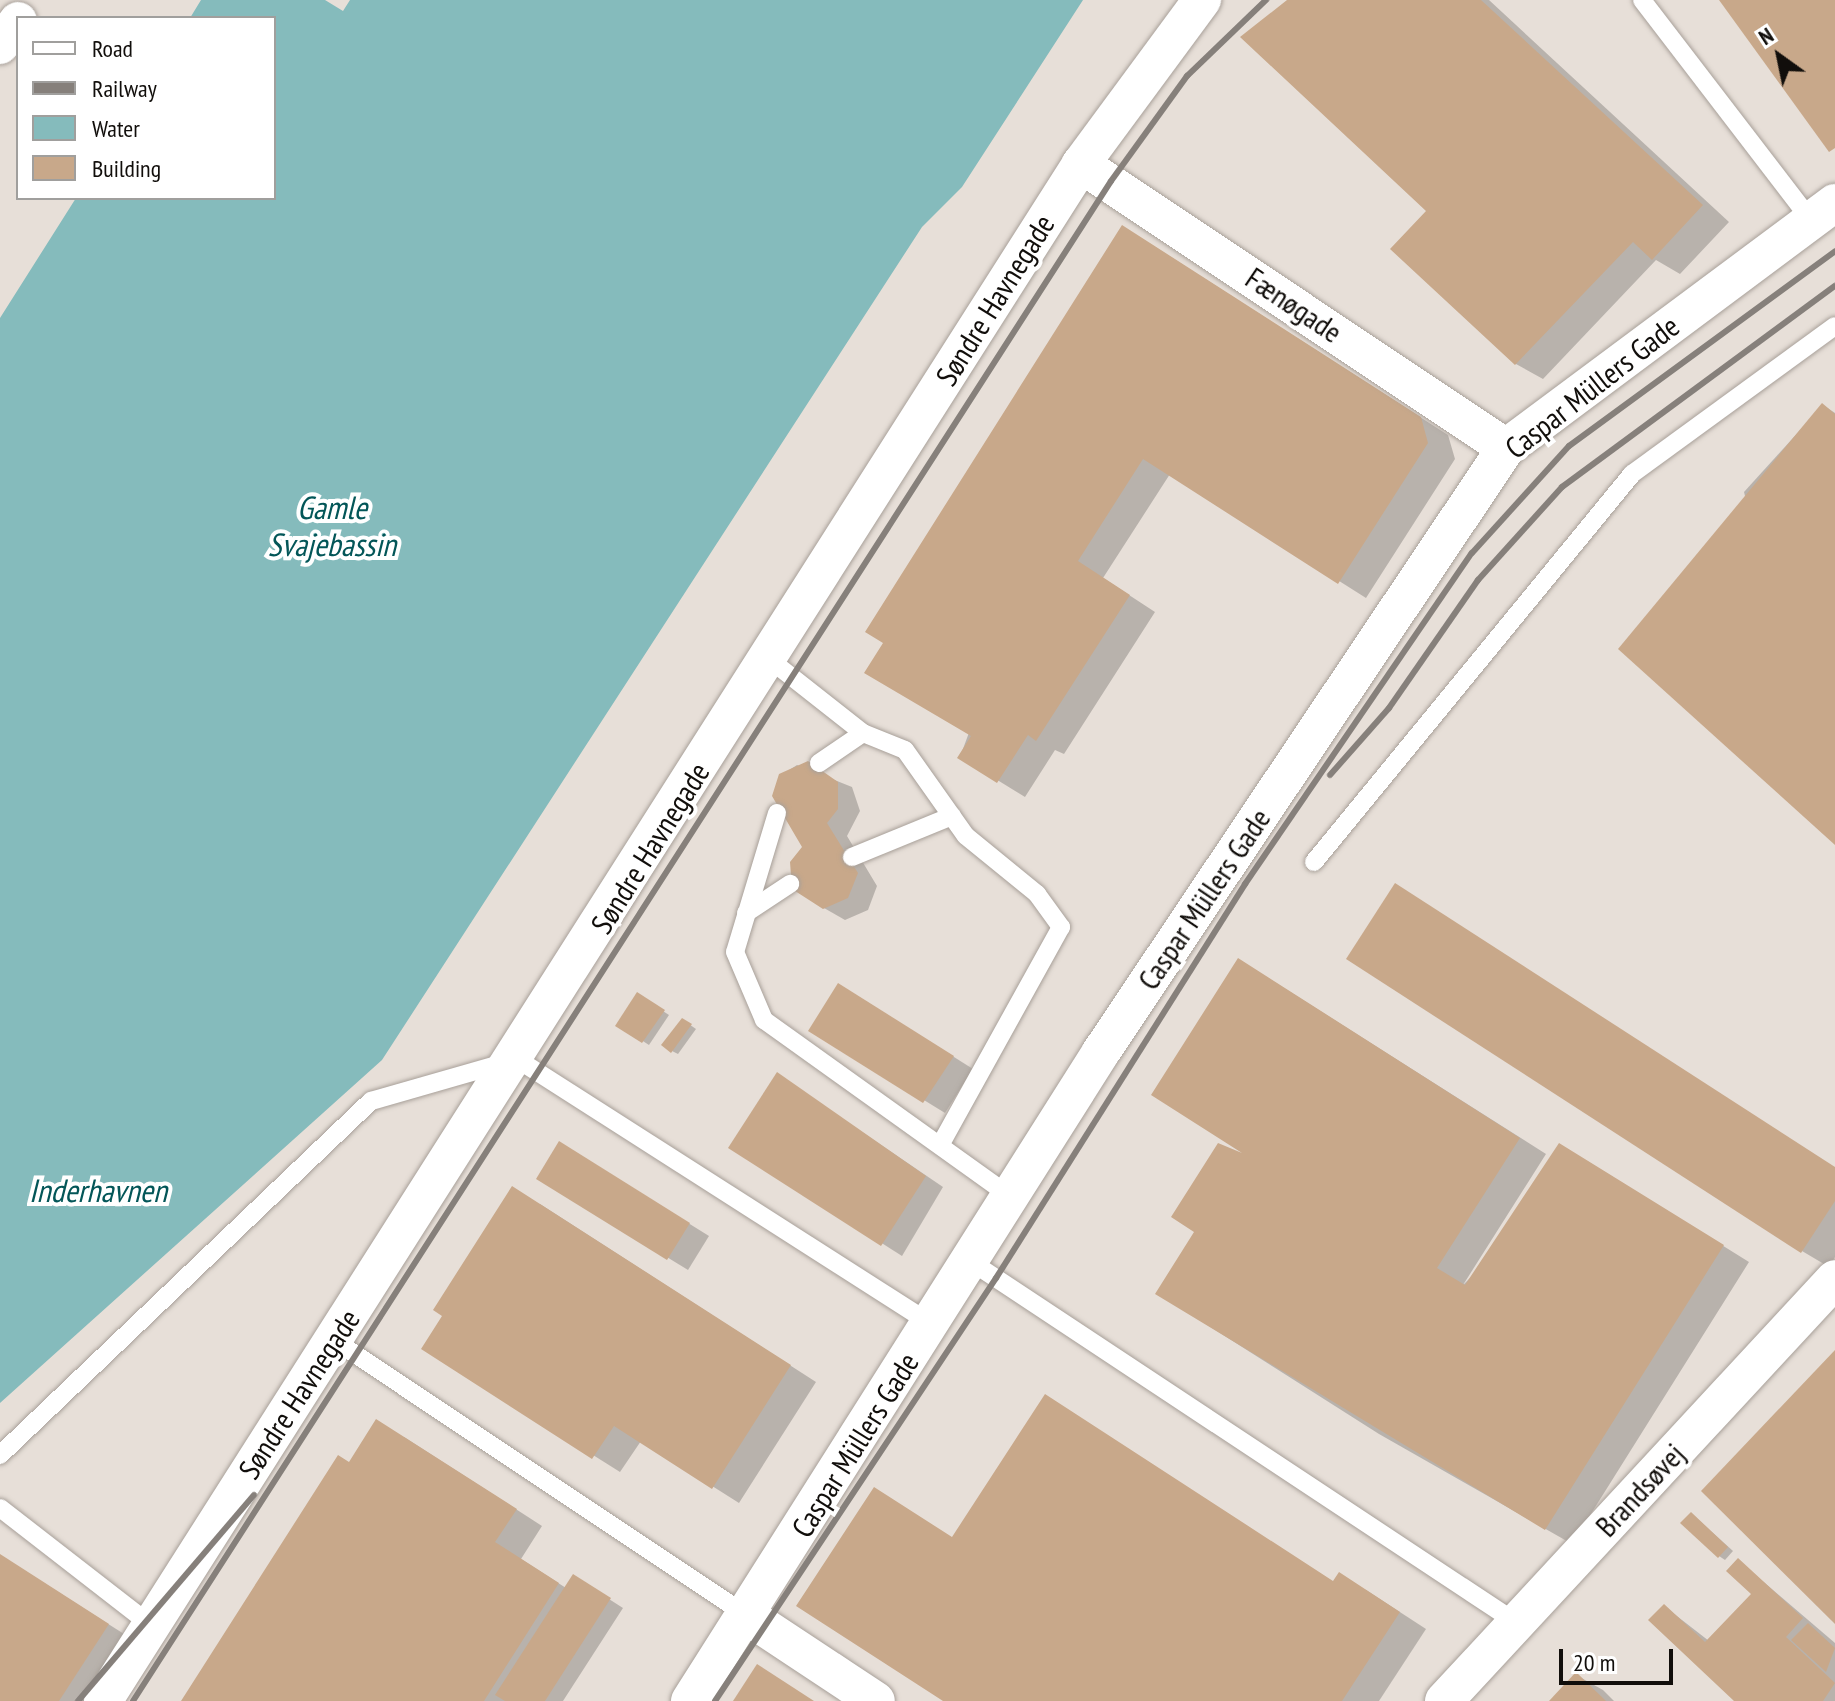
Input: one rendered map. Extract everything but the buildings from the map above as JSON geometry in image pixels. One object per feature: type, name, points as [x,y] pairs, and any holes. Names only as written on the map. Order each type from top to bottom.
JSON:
[{"type":"street","points":[[22,16],[36,0]]},
{"type":"street","name":"Søndre Havnegade","points":[[103,1701],[517,1059],[1081,164],[1202,0]]},
{"type":"street","points":[[0,45],[16,24]]},
{"type":"street","name":"Fænøgade","points":[[1081,164],[1506,448]]},
{"type":"street","name":"Caspar Müllers Gade","points":[[690,1701],[749,1617],[1010,1196],[1506,448],[1823,211]]},
{"type":"street","name":"Brandsøvej","points":[[1444,1701],[1835,1279]]},
{"type":"street","points":[[749,1617],[876,1701]]},
{"type":"lane","points":[[1642,0],[1823,211]]},
{"type":"lane","points":[[1314,862],[1632,474],[1835,326]]},
{"type":"lane","points":[[769,659],[863,733],[905,750],[952,816],[1037,894],[1061,927],[940,1145]]},
{"type":"lane","points":[[819,763],[863,733]]},
{"type":"lane","points":[[777,813],[735,952],[764,1020],[1010,1196]]},
{"type":"lane","points":[[852,857],[952,816]]},
{"type":"lane","points":[[746,913],[790,884]]},
{"type":"lane","points":[[0,1455],[371,1101],[517,1059],[931,1324]]},
{"type":"lane","points":[[970,1261],[1517,1623]]},
{"type":"lane","points":[[334,1340],[749,1617]]},
{"type":"lane","points":[[0,1508],[151,1625]]},
{"type":"water","name":"Gamle Svajebassin","points":[[201,0],[325,0],[343,11],[350,0],[1083,0],[962,187],[922,227],[382,1060],[0,1403],[0,318],[75,200],[276,200],[276,16],[191,16]]},
{"type":"railway","points":[[133,1701],[1111,181],[1187,76],[1266,0]]},
{"type":"railway","points":[[715,1701],[996,1278],[1245,884],[1472,553],[1569,446],[1835,251]]},
{"type":"railway","points":[[1330,775],[1389,708],[1478,580],[1562,487],[1835,286]]},
{"type":"railway","points":[[78,1701],[254,1495]]},
{"type":"water label","name":"Inderhavnen","points":[[98,1190]]}]
